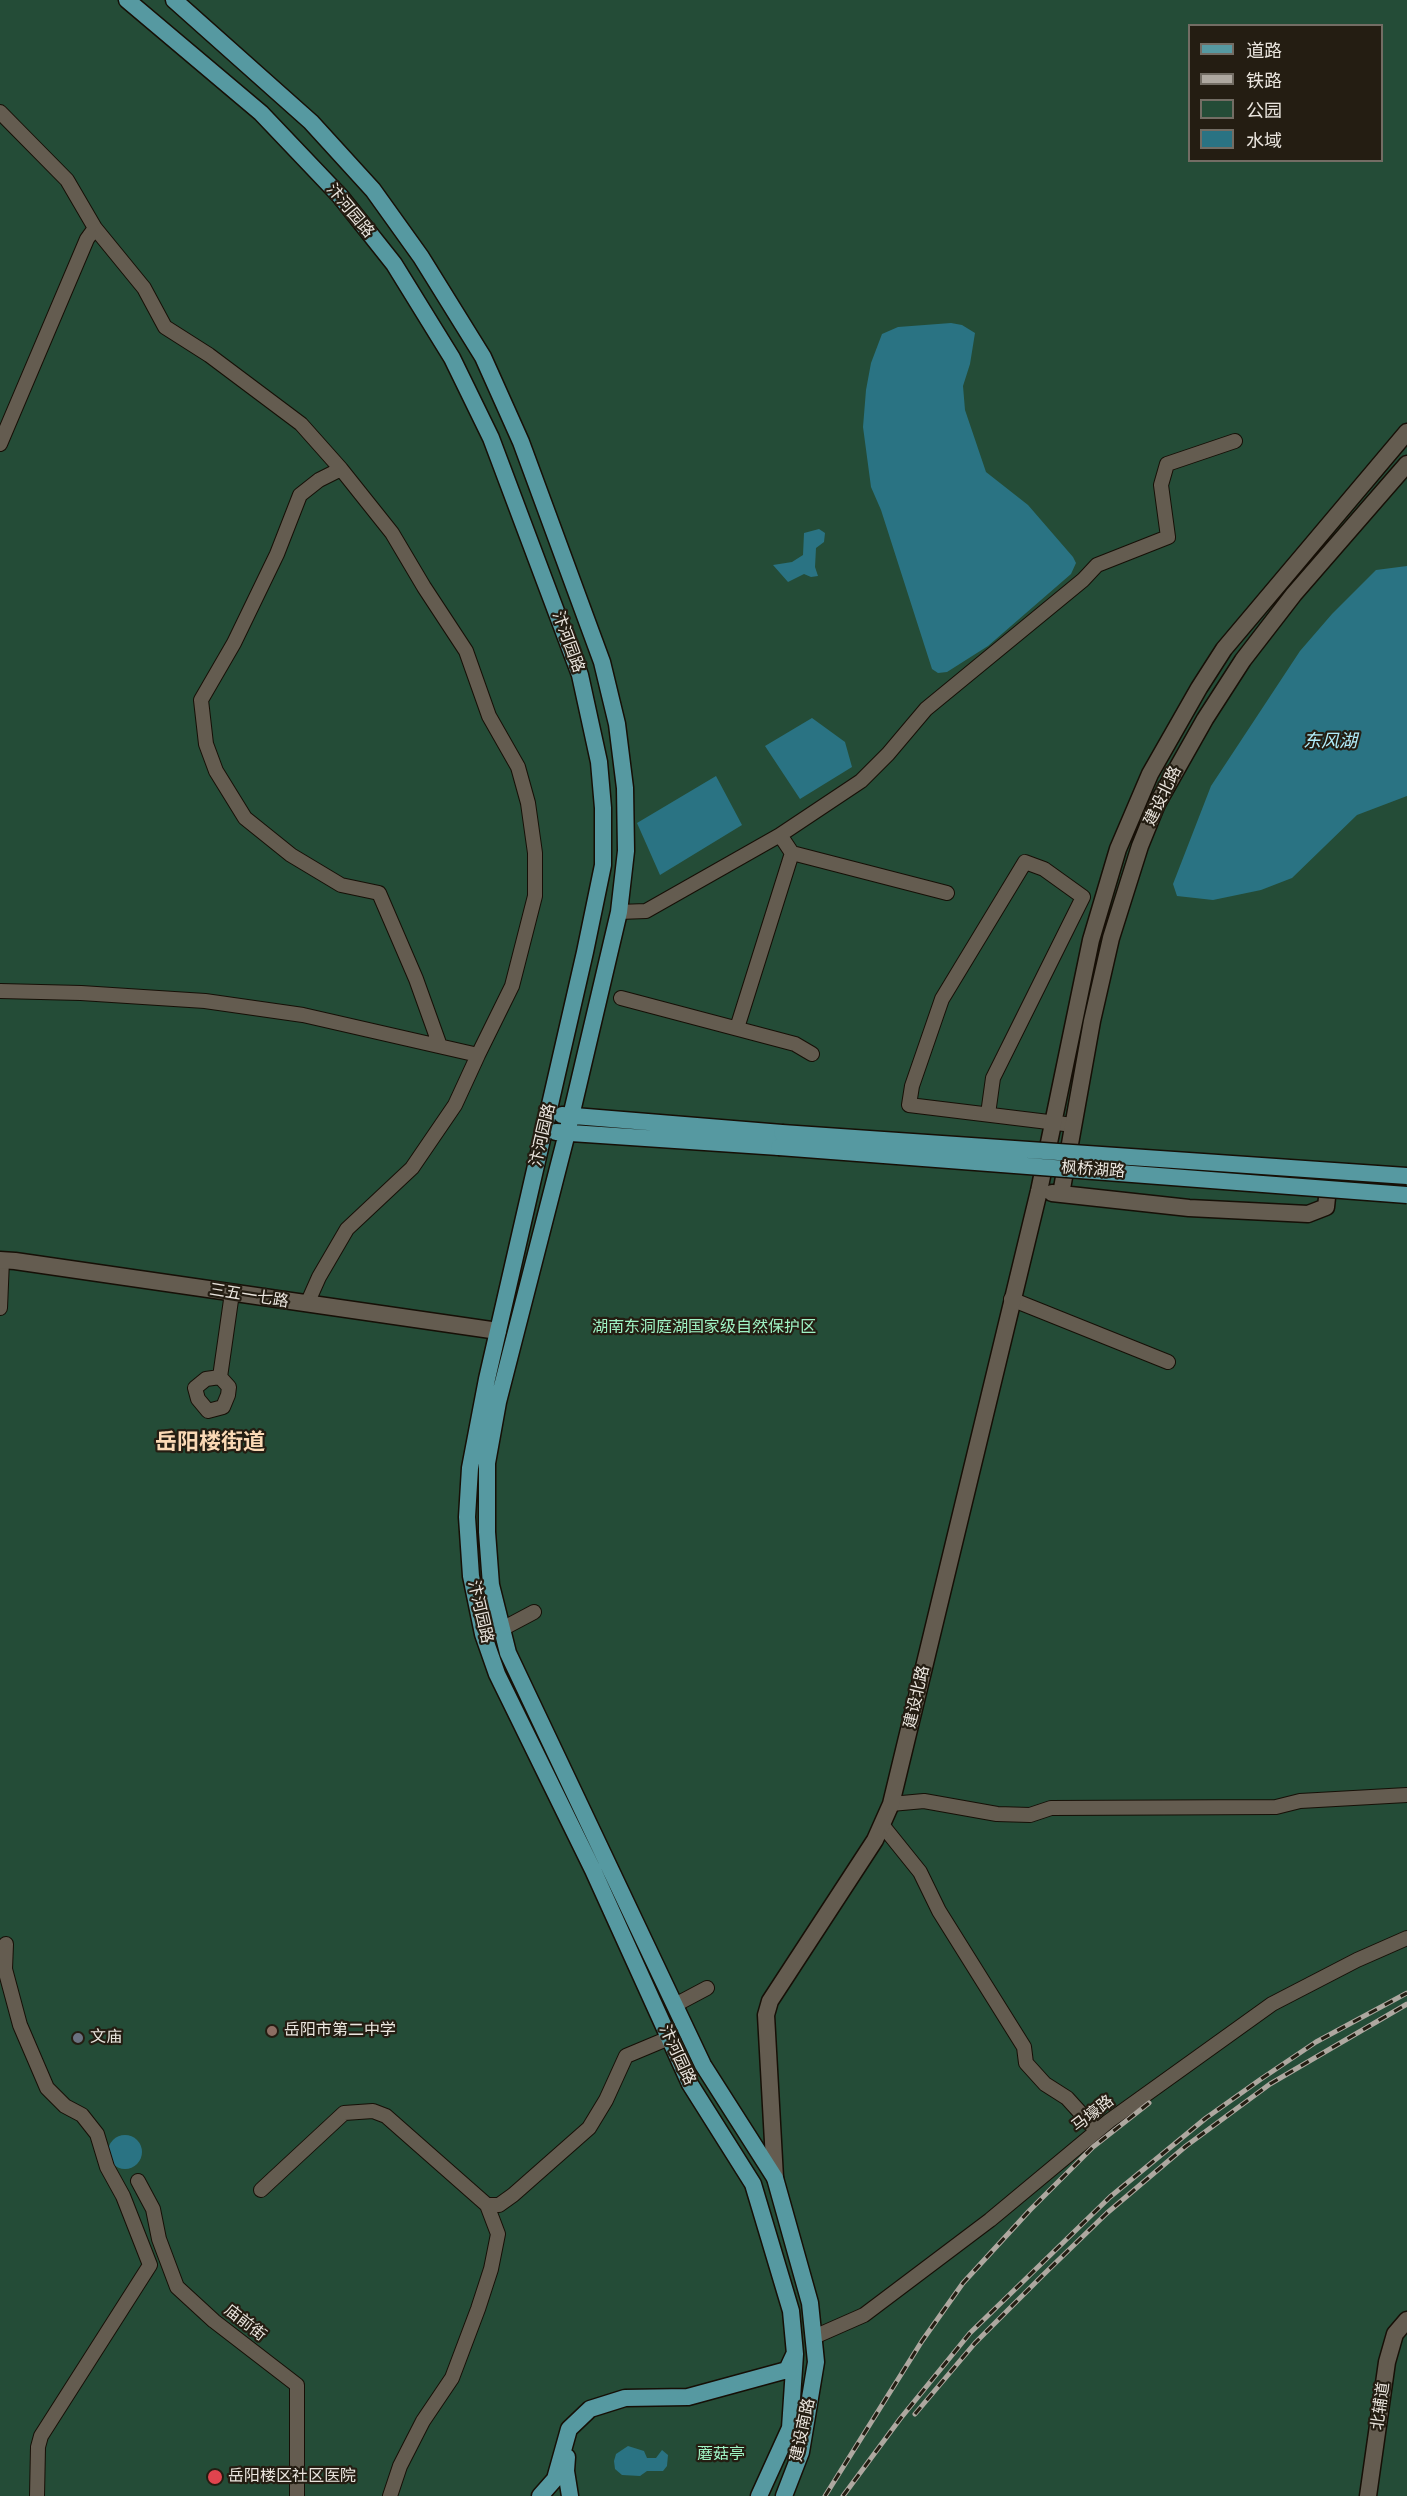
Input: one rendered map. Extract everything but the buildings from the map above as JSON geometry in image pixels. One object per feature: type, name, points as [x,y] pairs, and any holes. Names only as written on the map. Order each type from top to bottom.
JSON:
[{"type":"main road","name":"汴河园路","points":[[127,0],[261,113],[340,196],[393,264],[452,358],[500,459],[580,675],[599,762],[603,808],[603,865],[498,1331],[470,1468],[468,1507],[471,1576],[483,1634],[496,1674],[593,1870],[690,2084],[753,2184],[791,2312],[795,2354]]},
{"type":"main road","name":"汴河园路","points":[[174,0],[310,122],[373,190],[421,257],[483,357],[521,442],[602,662],[618,724],[625,788],[626,851],[619,912],[567,1133],[498,1402],[487,1462],[491,1585],[508,1653],[675,2005],[704,2065],[775,2178],[810,2303],[816,2362]]},
{"type":"main road","name":"建设北路","points":[[775,2178],[767,2032],[768,2008],[770,2001],[883,1826],[891,1804],[1011,1299],[1039,1191],[1097,917],[1118,849],[1150,774],[1224,649],[1407,432]]},
{"type":"main road","name":"建设北路","points":[[1061,1194],[1092,1021],[1111,938],[1140,846],[1157,804],[1205,719],[1243,660],[1294,594],[1407,464]]},
{"type":"main road","points":[[548,1114],[781,1140]]},
{"type":"main road","points":[[543,1132],[781,1140]]},
{"type":"main road","name":"枫桥湖路","points":[[781,1140],[1407,1176]]},
{"type":"main road","name":"枫桥湖路","points":[[781,1140],[1407,1195]]},
{"type":"main road","points":[[1039,1191],[1189,1208],[1308,1214],[1326,1208],[1328,1188]]},
{"type":"main road","points":[[514,1263],[523,1255],[532,1257],[533,1268]]},
{"type":"main road","name":"三五一七路","points":[[1,1260],[498,1331]]},
{"type":"main road","name":"北辅道","points":[[1368,2496],[1387,2362],[1395,2334],[1407,2320]]},
{"type":"main road","points":[[540,2496],[555,2479],[569,2429],[590,2409],[625,2398],[688,2397],[787,2370],[795,2354]]},
{"type":"main road","name":"建设南路","points":[[759,2496],[790,2428],[795,2354]]},
{"type":"main road","name":"建设南路","points":[[784,2496],[801,2452],[816,2362]]},
{"type":"main road","points":[[569,2429],[566,2471],[570,2496]]},
{"type":"street","points":[[0,112],[67,180],[95,228],[144,288],[165,327],[209,355],[301,424],[392,533],[466,651],[489,716],[518,767],[528,803],[535,853],[535,896],[512,986],[454,1105],[412,1168],[347,1229],[319,1277],[307,1304]]},
{"type":"street","points":[[0,444],[87,239],[95,228]]},
{"type":"street","points":[[619,912],[646,911],[780,835],[861,781],[888,754],[926,709],[1098,566],[1168,537],[1161,485],[1167,464],[1235,441]]},
{"type":"street","points":[[340,469],[319,480],[300,495],[277,554],[234,643],[201,700],[206,744],[216,771],[245,818],[291,855],[340,885],[379,893],[416,979],[440,1046]]},
{"type":"street","points":[[780,835],[792,853],[947,893]]},
{"type":"street","points":[[737,1028],[792,853]]},
{"type":"street","points":[[988,1114],[993,1078],[1083,897],[1044,869],[1025,862],[942,999],[912,1086],[909,1105],[1073,1125]]},
{"type":"street","points":[[0,991],[81,993],[206,1001],[303,1015],[478,1056]]},
{"type":"street","points":[[621,998],[795,1044],[812,1054]]},
{"type":"street","points":[[0,1308],[1,1260]]},
{"type":"street","points":[[220,1377],[232,1293]]},
{"type":"street","points":[[1011,1299],[1168,1362]]},
{"type":"street","points":[[502,1629],[534,1612]]},
{"type":"street","points":[[891,1804],[924,1801],[997,1814],[1029,1815],[1051,1808],[1276,1807],[1300,1801],[1407,1795]]},
{"type":"street","points":[[883,1826],[920,1872],[939,1911],[1024,2047],[1026,2063],[1045,2084],[1067,2098],[1097,2131]]},
{"type":"street","name":"马壕路","points":[[814,2337],[864,2315],[990,2220],[1097,2131],[1272,2004],[1407,1938]]},
{"type":"street","points":[[6,1944],[5,1969],[20,2025],[47,2088],[65,2106],[82,2115],[96,2134],[107,2167],[123,2196],[150,2265],[41,2436],[38,2447],[37,2496]]},
{"type":"street","points":[[675,2005],[707,1988]]},
{"type":"street","points":[[487,2205],[499,2205],[513,2195],[590,2128],[626,2056],[669,2038]]},
{"type":"street","points":[[261,2190],[344,2113],[373,2111],[386,2116],[487,2205],[498,2234],[491,2270],[452,2378],[423,2421],[400,2466],[390,2496]]},
{"type":"street","name":"庙前街","points":[[138,2181],[153,2210],[159,2239],[177,2287],[214,2321],[297,2385],[297,2496]]},
{"type":"green space","name":"湖南东洞庭湖国家级自然保护区","points":[[0,0],[1407,0],[1407,2496],[0,2496]]},
{"type":"water","points":[[951,323],[962,325],[975,333],[970,364],[963,386],[965,410],[986,472],[1028,505],[1076,563],[1071,574],[988,646],[947,672],[938,673],[932,669],[881,510],[871,487],[863,427],[871,363],[882,334],[898,327]]},
{"type":"water","points":[[819,529],[825,533],[824,542],[816,548],[815,567],[818,576],[811,577],[804,574],[788,582],[773,565],[792,562],[803,555],[804,533]]},
{"type":"water","name":"东风湖","points":[[1407,566],[1407,796],[1357,815],[1292,878],[1261,890],[1213,900],[1177,896],[1173,884],[1211,786],[1300,651],[1332,614],[1376,570]]},
{"type":"water","points":[[812,718],[845,742],[852,767],[800,799],[765,746]]},
{"type":"water","points":[[716,776],[742,825],[660,875],[637,823]]},
{"type":"water","points":[[125,2135],[137,2140],[142,2152],[137,2164],[125,2169],[113,2164],[108,2152],[113,2140]]},
{"type":"water","points":[[628,2446],[644,2451],[647,2458],[656,2458],[662,2450],[668,2455],[667,2466],[663,2471],[647,2471],[640,2476],[622,2475],[615,2469],[614,2461],[616,2454]]},
{"type":"railway","points":[[843,2496],[900,2419],[970,2333],[1110,2197],[1206,2118],[1261,2079],[1316,2042],[1407,1993]]},
{"type":"railway","points":[[915,2414],[975,2343],[1042,2276],[1107,2213],[1186,2146],[1270,2084],[1407,2004]]},
{"type":"railway","points":[[825,2496],[922,2341],[963,2283],[1030,2210],[1093,2147],[1149,2103]]},
{"type":"place","name":"岳阳市第二中学","points":[[272,2031]]},
{"type":"place","name":"文庙","points":[[78,2038]]},
{"type":"place","name":"岳阳楼区社区医院","points":[[215,2477]]},
{"type":"district","name":"岳阳楼街道","points":[[210,1443]]},
{"type":"park label","name":"蘑菇亭","points":[[721,2455]]}]
